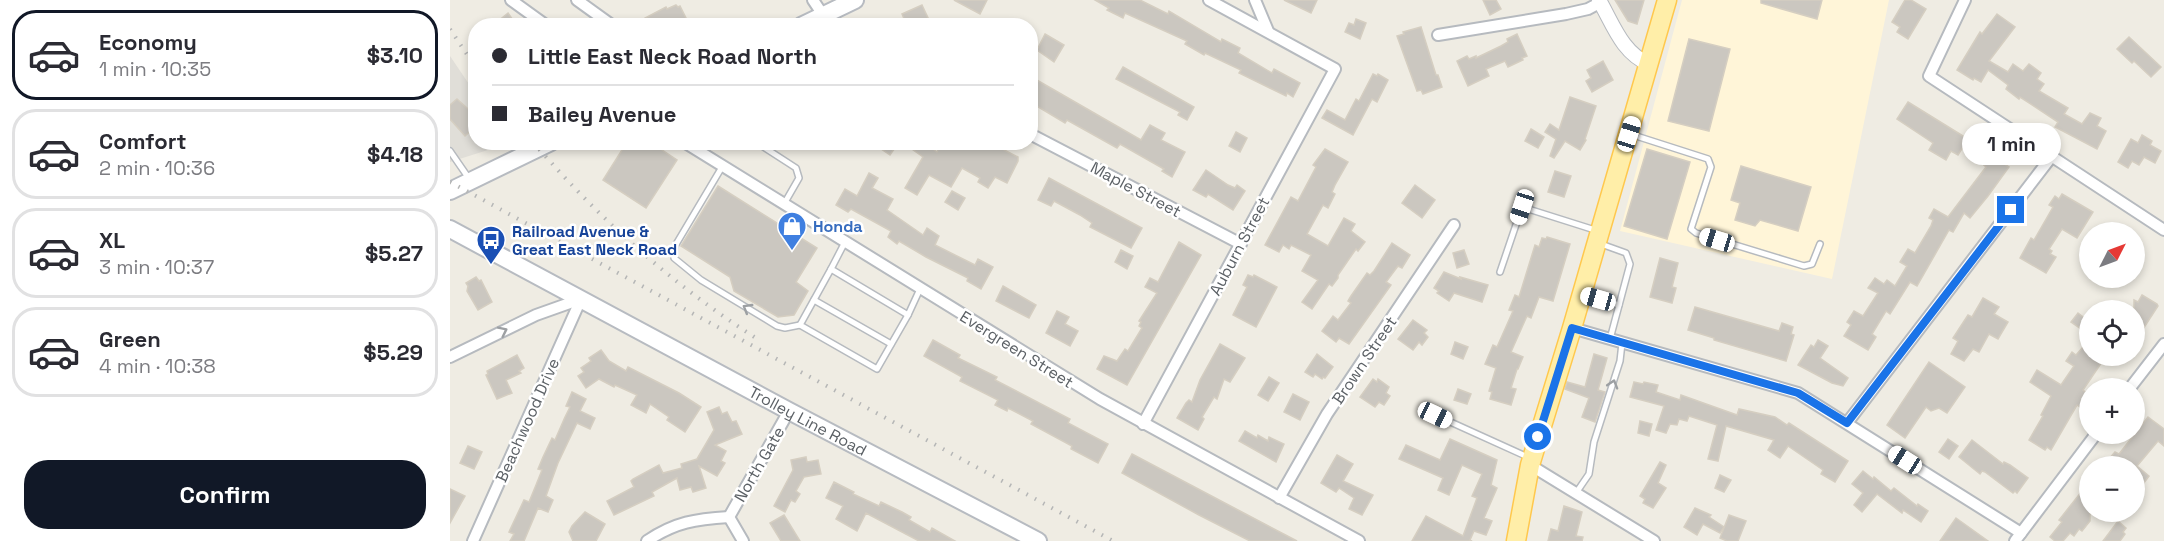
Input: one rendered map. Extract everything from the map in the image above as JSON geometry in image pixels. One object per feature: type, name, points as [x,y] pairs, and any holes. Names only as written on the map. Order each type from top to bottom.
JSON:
[{"type":"main road","points":[[832,18],[855,0]]},
{"type":"main road","points":[[1516,541],[1531,462],[1667,0]]},
{"type":"main road","points":[[450,191],[534,150]]},
{"type":"main road","name":"Trolley Line Road","points":[[450,229],[789,411],[1038,541]]},
{"type":"street","points":[[511,0],[536,18]]},
{"type":"street","points":[[577,0],[602,18]]},
{"type":"street","points":[[813,0],[827,18]]},
{"type":"street","points":[[1209,0],[1268,31]]},
{"type":"street","points":[[1255,0],[1268,31]]},
{"type":"street","points":[[1965,0],[1929,76],[2164,230]]},
{"type":"street","points":[[1438,34],[1566,14],[1588,9],[1600,1],[1627,51],[1638,60],[1649,64]]},
{"type":"street","name":"Auburn Street","points":[[1143,424],[1335,69],[1268,31]]},
{"type":"street","name":"Maple Street","points":[[1038,138],[1241,244]]},
{"type":"street","name":"Evergreen Street","points":[[697,150],[1143,424],[1359,541]]},
{"type":"street","points":[[1847,423],[2052,156]]},
{"type":"street","name":"Brown Street","points":[[1279,498],[1327,414],[1454,225]]},
{"type":"street","points":[[450,357],[536,315],[581,298]]},
{"type":"street","name":"Beachwood Drive","points":[[473,541],[581,298]]},
{"type":"street","points":[[1572,328],[1798,393],[2018,537],[2088,444]]},
{"type":"street","points":[[2138,378],[2164,344]]},
{"type":"street","name":"North Gate","points":[[729,517],[789,411]]},
{"type":"street","points":[[1531,462],[1654,541]]},
{"type":"street","points":[[647,541],[665,529],[692,520],[729,517],[743,541]]},
{"type":"lane","points":[[1629,134],[1708,159],[1711,167],[1691,229],[1696,233],[1804,266],[1812,264],[1820,244]]},
{"type":"lane","points":[[768,150],[796,168],[799,178],[784,204]]},
{"type":"lane","points":[[450,152],[471,181]]},
{"type":"lane","points":[[723,166],[675,246],[674,258],[700,280],[777,326],[785,328],[800,325],[877,369],[920,289]]},
{"type":"lane","points":[[1500,272],[1522,207],[1598,237],[1626,253],[1630,264],[1610,339]]},
{"type":"lane","points":[[800,325],[845,242]]},
{"type":"lane","points":[[831,269],[908,315]]},
{"type":"lane","points":[[1582,294],[1619,305]]},
{"type":"lane","points":[[814,300],[891,344]]},
{"type":"lane","points":[[1576,493],[1588,474],[1593,442],[1620,361],[1623,343]]},
{"type":"lane","points":[[1435,415],[1531,462]]},
{"type":"shaded area","points":[[1682,0],[1889,0],[1832,279],[1620,231]]},
{"type":"shaded area","points":[[450,56],[468,83],[468,150],[488,150],[450,162]]},
{"type":"building","points":[[954,0],[987,0],[980,14]]},
{"type":"building","points":[[1095,0],[1140,0],[1168,14],[1169,11],[1221,42],[1222,39],[1240,48],[1238,53],[1272,73],[1274,69],[1300,83],[1293,97],[1287,93],[1286,96],[1239,73],[1241,70],[1205,53],[1204,55],[1185,44],[1187,41],[1125,13],[1123,18],[1107,10],[1109,8]]},
{"type":"building","points":[[1284,0],[1317,0],[1311,13]]},
{"type":"building","points":[[1483,0],[1496,0],[1501,9],[1490,15]]},
{"type":"building","points":[[1615,0],[1644,0],[1637,24],[1628,21]]},
{"type":"building","points":[[1761,0],[1822,0],[1817,19],[1761,3]]},
{"type":"building","points":[[1905,0],[1911,0],[1926,9],[1908,39],[1897,32],[1900,27],[1892,22]]},
{"type":"building","points":[[676,5],[680,6],[686,18],[645,18],[666,7],[667,9]]},
{"type":"building","points":[[922,5],[928,18],[904,18],[902,14]]},
{"type":"building","points":[[508,13],[511,18],[502,18]]},
{"type":"building","points":[[1997,14],[2015,27],[1989,61],[2008,72],[2013,64],[2023,71],[2029,64],[2041,73],[2037,79],[2044,84],[2039,91],[2068,108],[2064,114],[2082,124],[2090,113],[2101,118],[2097,126],[2106,131],[2097,149],[2055,127],[2058,122],[2020,97],[2019,99],[2006,89],[2008,85],[1988,70],[1981,82],[1957,70],[1980,32],[1982,34]]},
{"type":"building","points":[[1356,19],[1366,23],[1360,39],[1345,32],[1349,23],[1354,25]]},
{"type":"building","points":[[1421,27],[1442,87],[1423,94],[1421,90],[1417,91],[1397,36]]},
{"type":"building","points":[[1045,34],[1064,45],[1054,62],[1038,51]]},
{"type":"building","points":[[1517,34],[1527,56],[1508,67],[1505,61],[1486,69],[1489,76],[1468,86],[1457,61],[1467,56],[1469,59],[1476,56],[1476,58],[1508,42],[1507,39]]},
{"type":"building","points":[[2129,37],[2161,67],[2151,77],[2117,49]]},
{"type":"building","points":[[1689,39],[1730,49],[1709,131],[1668,121]]},
{"type":"building","points":[[1603,61],[1613,80],[1592,92],[1586,81],[1591,78],[1587,70]]},
{"type":"building","points":[[1123,67],[1194,107],[1187,120],[1178,115],[1180,112],[1116,79]]},
{"type":"building","points":[[1373,74],[1377,76],[1378,74],[1388,80],[1377,102],[1372,99],[1353,135],[1322,118],[1327,110],[1345,120],[1356,99],[1359,101]]},
{"type":"building","points":[[1038,81],[1141,140],[1150,125],[1165,133],[1161,140],[1185,152],[1172,177],[1162,171],[1164,169],[1120,144],[1117,148],[1067,120],[1065,123],[1038,107]]},
{"type":"building","points":[[1570,97],[1596,106],[1586,140],[1580,150],[1565,141],[1554,158],[1550,156],[1556,139],[1545,132],[1550,124],[1559,130]]},
{"type":"building","points":[[457,99],[468,109],[468,133],[465,136],[450,119],[450,105]]},
{"type":"building","points":[[1908,102],[1968,139],[1958,155],[1951,151],[1946,160],[1929,150],[1933,143],[1897,119]]},
{"type":"building","points":[[1531,129],[1544,137],[1538,148],[1525,141]]},
{"type":"building","points":[[1236,132],[1247,138],[1240,152],[1229,146]]},
{"type":"building","points":[[2142,135],[2152,141],[2150,145],[2161,151],[2155,163],[2144,157],[2139,165],[2132,161],[2128,168],[2118,162],[2131,139],[2138,143]]},
{"type":"building","points":[[1325,149],[1348,162],[1335,185],[1332,192],[1335,194],[1328,208],[1323,205],[1307,234],[1328,246],[1344,218],[1355,224],[1351,231],[1365,242],[1358,251],[1356,249],[1338,278],[1332,286],[1329,284],[1312,309],[1302,302],[1318,280],[1302,271],[1311,255],[1291,245],[1289,249],[1283,245],[1279,252],[1265,245],[1291,197],[1298,201],[1316,167],[1313,165]]},
{"type":"building","points":[[1647,149],[1690,162],[1667,239],[1624,226]]},
{"type":"building","points":[[622,150],[662,150],[677,160],[646,208],[603,180]]},
{"type":"building","points":[[883,150],[893,150],[890,155]]},
{"type":"building","points":[[913,150],[937,152],[938,150],[1004,150],[1018,157],[1018,161],[1007,183],[995,177],[988,188],[978,182],[980,178],[962,168],[951,187],[929,175],[917,195],[905,188],[923,157]]},
{"type":"building","points":[[1986,152],[2009,167],[1988,196],[1970,218],[1964,213],[1953,232],[1949,230],[1917,286],[1910,282],[1890,314],[1886,311],[1872,334],[1876,337],[1868,350],[1844,336],[1851,325],[1847,322],[1854,311],[1863,316],[1878,293],[1868,288],[1875,278],[1884,284],[1887,280],[1895,286],[1907,266],[1900,262],[1908,249],[1915,253],[1931,226],[1933,220],[1929,218],[1934,209],[1948,217],[1986,167],[1979,161]]},
{"type":"building","points":[[1741,166],[1811,187],[1798,231],[1760,220],[1755,226],[1735,220],[1740,203],[1731,200]]},
{"type":"building","points":[[1206,170],[1228,185],[1235,188],[1237,185],[1245,191],[1233,210],[1208,194],[1206,197],[1193,190]]},
{"type":"building","points":[[1555,171],[1571,176],[1564,197],[1548,192]]},
{"type":"building","points":[[869,173],[878,178],[872,188],[893,199],[887,210],[923,235],[927,228],[939,236],[935,245],[975,265],[978,259],[993,267],[981,289],[967,281],[968,278],[899,241],[897,244],[888,237],[891,231],[851,209],[848,212],[836,205],[845,189],[857,196]]},
{"type":"building","points":[[1049,178],[1142,228],[1131,248],[1090,227],[1092,223],[1054,201],[1051,206],[1038,200]]},
{"type":"building","points":[[1415,185],[1435,200],[1422,218],[1402,203]]},
{"type":"building","points":[[718,186],[817,248],[796,282],[808,291],[794,315],[778,317],[734,291],[730,277],[681,246]]},
{"type":"building","points":[[952,191],[965,198],[958,210],[945,202]]},
{"type":"building","points":[[2062,194],[2093,212],[2087,222],[2079,222],[2077,238],[2062,229],[2049,249],[2052,251],[2050,254],[2056,257],[2046,273],[2020,258],[2031,238],[2034,240],[2053,207],[2049,205],[2055,196],[2059,199]]},
{"type":"building","points":[[1547,237],[1570,244],[1553,301],[1539,297],[1531,318],[1527,316],[1511,352],[1523,357],[1511,388],[1516,389],[1511,405],[1490,399],[1492,392],[1489,391],[1496,368],[1485,364],[1493,345],[1497,347],[1513,311],[1509,310],[1515,295],[1519,297],[1535,245],[1539,247],[1542,238]]},
{"type":"building","points":[[1179,242],[1201,255],[1127,385],[1097,369],[1104,356],[1117,361],[1125,349],[1128,351],[1142,328],[1139,326],[1141,322],[1139,321],[1157,293],[1145,287],[1150,278],[1158,282]]},
{"type":"building","points":[[1392,243],[1410,255],[1402,268],[1398,266],[1386,282],[1391,285],[1349,344],[1339,338],[1336,342],[1322,331],[1333,316],[1338,320],[1351,303],[1348,301],[1367,273],[1370,275],[1374,271]]},
{"type":"building","points":[[1121,250],[1133,256],[1127,269],[1115,262]]},
{"type":"building","points":[[1464,250],[1469,264],[1457,268],[1453,253]]},
{"type":"building","points":[[1660,258],[1678,263],[1672,287],[1676,288],[1672,303],[1650,297]]},
{"type":"building","points":[[1444,272],[1461,279],[1460,277],[1488,285],[1482,302],[1454,293],[1449,301],[1437,293],[1439,291],[1434,288]]},
{"type":"building","points":[[1248,275],[1253,277],[1254,275],[1277,287],[1256,327],[1233,315],[1247,287],[1243,285]]},
{"type":"building","points":[[476,277],[479,281],[481,280],[492,302],[478,310],[467,291],[466,283]]},
{"type":"building","points":[[1003,286],[1036,305],[1029,318],[996,301]]},
{"type":"building","points":[[2142,295],[2158,306],[2145,326],[2145,300],[2139,300]]},
{"type":"building","points":[[1983,298],[1999,307],[1994,314],[2008,322],[1998,339],[1989,334],[1979,352],[1973,349],[1964,361],[1951,354],[1958,341],[1953,338],[1968,315],[1972,317]]},
{"type":"building","points":[[1695,307],[1779,331],[1782,323],[1793,327],[1791,334],[1794,335],[1786,361],[1688,330]]},
{"type":"building","points":[[1057,311],[1069,317],[1065,324],[1078,331],[1070,346],[1046,333]]},
{"type":"building","points":[[2078,313],[2079,314],[2079,327],[2071,322]]},
{"type":"building","points":[[1413,320],[1427,330],[1424,333],[1428,337],[1422,345],[1419,342],[1413,350],[1398,339]]},
{"type":"building","points":[[933,340],[960,355],[958,358],[997,377],[995,380],[1070,419],[1068,423],[1108,444],[1098,463],[1031,424],[1033,421],[1008,408],[1007,411],[995,405],[998,400],[960,381],[962,377],[924,356]]},
{"type":"building","points":[[1818,340],[1828,346],[1820,358],[1848,378],[1843,386],[1832,383],[1798,365],[1811,345],[1814,347]]},
{"type":"building","points":[[1455,342],[1468,347],[1463,359],[1451,354]]},
{"type":"building","points":[[1220,344],[1245,358],[1230,382],[1224,379],[1217,399],[1214,397],[1202,417],[1204,419],[1198,430],[1177,418],[1186,403],[1189,400],[1192,402],[1200,380]]},
{"type":"building","points":[[601,350],[609,361],[626,371],[628,367],[701,407],[685,432],[667,420],[669,417],[650,404],[646,413],[631,405],[637,395],[615,385],[614,387],[599,379],[586,388],[578,376],[584,372],[581,368],[591,361],[589,358]]},
{"type":"building","points":[[2072,352],[2076,355],[2079,352],[2079,366],[2099,366],[2091,378],[2079,378],[2079,406],[2077,405],[2051,450],[2047,447],[2045,450],[2029,440],[2051,396],[2030,382],[2037,370],[2061,385],[2074,366],[2066,361]]},
{"type":"building","points":[[1317,354],[1333,367],[1322,379],[1315,374],[1313,377],[1305,372]]},
{"type":"building","points":[[1594,354],[1607,358],[1598,390],[1605,392],[1595,422],[1582,417],[1589,398],[1565,389],[1567,382],[1585,387]]},
{"type":"building","points":[[517,355],[524,368],[519,371],[521,373],[506,380],[512,393],[497,399],[486,375],[487,371]]},
{"type":"building","points":[[1929,362],[1965,387],[1947,413],[1939,408],[1931,411],[1926,407],[1905,438],[1887,425]]},
{"type":"building","points":[[1269,377],[1279,383],[1268,401],[1258,395]]},
{"type":"building","points":[[1373,379],[1377,382],[1378,379],[1389,387],[1386,393],[1390,396],[1384,405],[1379,402],[1375,407],[1360,397]]},
{"type":"building","points":[[1634,382],[1658,385],[1656,392],[1680,400],[1681,395],[1737,415],[1739,409],[1775,417],[1787,425],[1789,423],[1848,461],[1835,482],[1821,474],[1823,470],[1788,446],[1780,458],[1768,450],[1774,440],[1726,426],[1718,461],[1708,459],[1717,425],[1689,416],[1687,421],[1679,419],[1677,425],[1670,424],[1666,433],[1656,430],[1664,406],[1630,397]]},
{"type":"building","points":[[1458,389],[1471,394],[1467,404],[1454,400]]},
{"type":"building","points":[[572,392],[586,399],[580,411],[595,418],[590,429],[577,423],[558,463],[546,496],[553,500],[548,512],[538,508],[524,541],[510,541],[514,534],[509,532],[524,500],[529,502],[542,470],[538,469],[552,438],[555,440],[570,407],[566,406]]},
{"type":"building","points":[[1293,394],[1309,402],[1300,420],[1284,412]]},
{"type":"building","points":[[719,407],[722,414],[727,412],[732,422],[736,421],[742,434],[715,445],[726,451],[721,461],[725,463],[717,476],[699,466],[706,488],[693,492],[691,487],[680,490],[677,478],[652,492],[654,496],[614,515],[607,501],[634,487],[631,481],[633,479],[659,465],[663,473],[682,468],[681,464],[697,459],[714,430],[707,412]]},
{"type":"building","points":[[2148,417],[2164,429],[2164,446],[2158,441],[2145,456],[2112,456],[2115,452],[2119,454],[2127,444],[2145,444],[2145,421]]},
{"type":"building","points":[[1640,421],[1652,424],[1649,436],[1638,433]]},
{"type":"building","points":[[1245,431],[1257,438],[1258,435],[1268,441],[1269,437],[1284,444],[1276,462],[1239,441]]},
{"type":"building","points":[[1450,439],[1497,460],[1491,485],[1497,488],[1484,518],[1492,521],[1486,535],[1474,531],[1470,540],[1472,541],[1412,541],[1426,516],[1463,536],[1477,498],[1472,496],[1482,474],[1462,465],[1449,495],[1438,490],[1443,478],[1399,459],[1406,445],[1440,460]]},
{"type":"building","points":[[1948,439],[1958,446],[1949,459],[1939,452]]},
{"type":"building","points":[[1972,440],[2003,464],[2004,462],[2010,465],[2028,478],[2017,493],[2015,491],[2013,493],[1985,472],[1982,471],[1980,474],[1959,457]]},
{"type":"building","points":[[468,446],[482,452],[474,469],[460,463]]},
{"type":"building","points":[[1132,454],[1297,541],[1250,541],[1199,515],[1122,473]]},
{"type":"building","points":[[1337,455],[1353,464],[1343,481],[1373,495],[1362,515],[1349,509],[1354,498],[1339,488],[1336,492],[1321,483]]},
{"type":"building","points":[[806,457],[807,462],[818,460],[821,474],[804,477],[796,491],[800,494],[795,502],[791,500],[785,512],[774,506],[793,470],[791,460]]},
{"type":"building","points":[[1660,462],[1666,465],[1658,483],[1666,488],[1653,508],[1643,503],[1645,499],[1640,496]]},
{"type":"building","points":[[1863,471],[1891,491],[1894,488],[1917,506],[1918,504],[1928,511],[1921,522],[1903,510],[1902,513],[1877,494],[1862,512],[1854,505],[1863,493],[1852,484]]},
{"type":"building","points":[[1720,475],[1731,480],[1724,492],[1715,488]]},
{"type":"building","points":[[834,482],[879,506],[881,502],[902,512],[911,517],[909,520],[930,532],[932,528],[955,541],[919,541],[866,513],[857,531],[836,519],[843,506],[826,498]]},
{"type":"building","points":[[450,489],[465,496],[450,523]]},
{"type":"building","points":[[2079,495],[2079,522],[2089,522],[2074,536],[2070,533],[2063,541],[2055,541],[2050,537],[2062,522],[2059,520]]},
{"type":"building","points":[[1564,506],[1582,512],[1576,536],[1583,537],[1582,541],[1548,541],[1551,529],[1558,531]]},
{"type":"building","points":[[1695,508],[1711,515],[1709,517],[1724,527],[1720,533],[1703,524],[1697,535],[1684,527]]},
{"type":"building","points":[[585,512],[605,524],[596,541],[573,541],[569,532]]},
{"type":"building","points":[[784,515],[800,541],[781,541],[770,523]]},
{"type":"building","points":[[1729,515],[1746,521],[1738,541],[1727,541],[1720,538]]},
{"type":"building","points":[[1956,518],[1988,541],[1940,541]]},
{"type":"building","points":[[2117,522],[2126,528],[2120,541],[2103,541]]},
{"type":"railway","points":[[450,29],[468,56]]},
{"type":"railway","points":[[540,150],[584,198],[639,250],[697,297],[759,340]]},
{"type":"railway","points":[[450,182],[1113,541]]},
{"type":"place","name":"Honda","points":[[792,252]]},
{"type":"place","name":"Railroad Avenue & Great East Neck Road","points":[[491,266]]},
{"type":"route","points":[[1538,437],[1572,328],[1798,393],[1847,423],[2011,210]]}]
